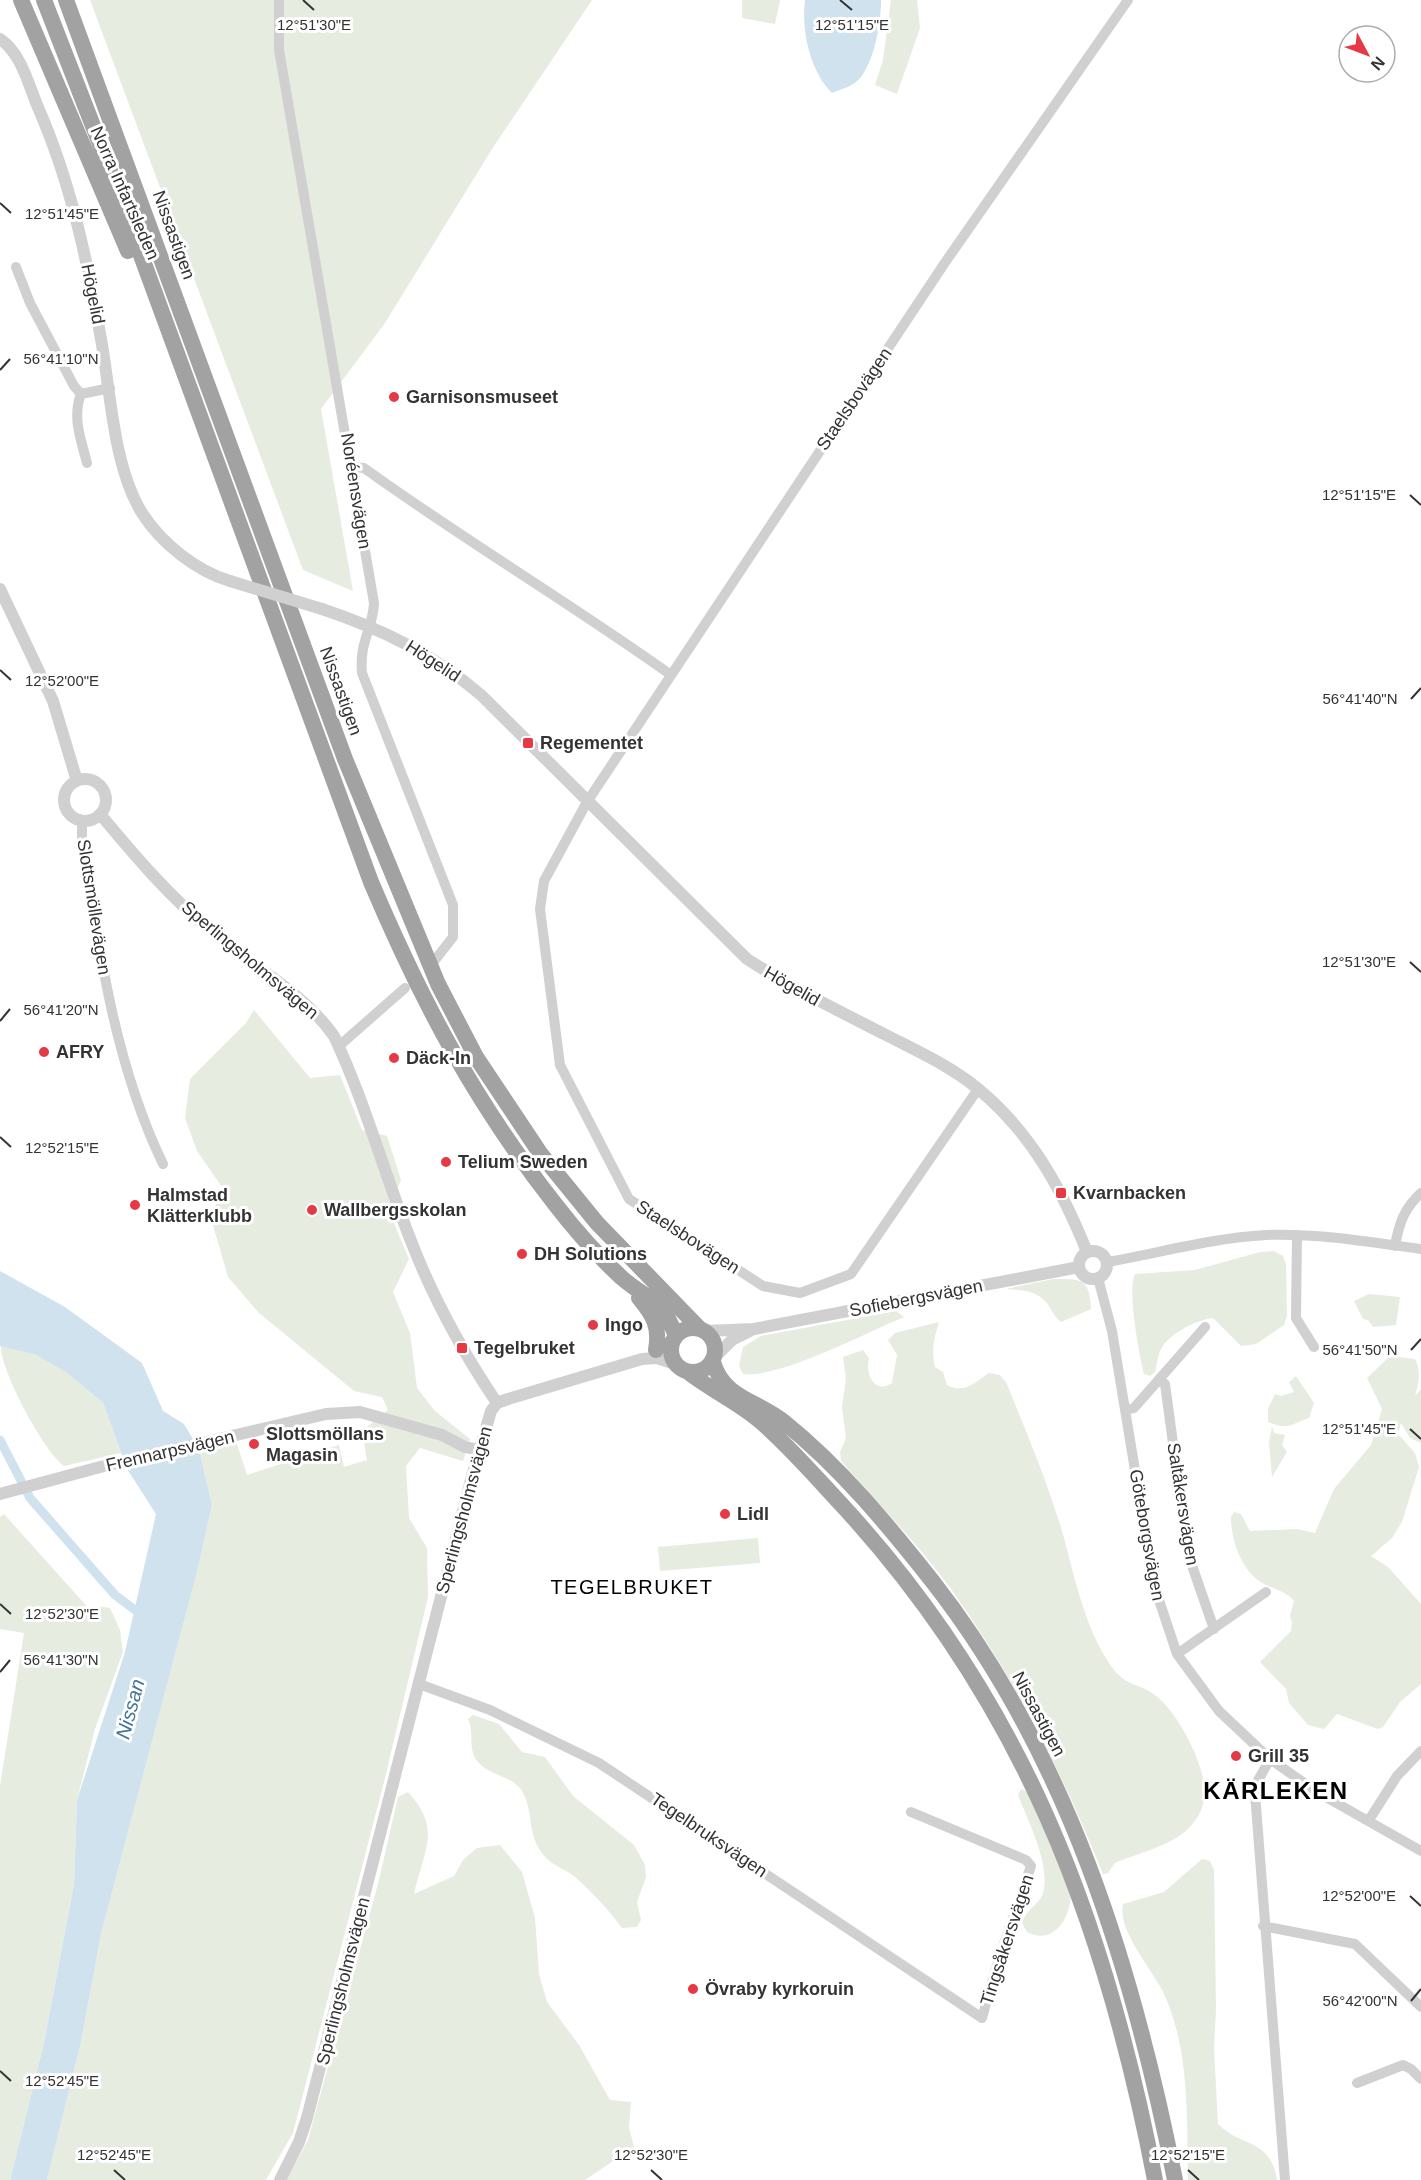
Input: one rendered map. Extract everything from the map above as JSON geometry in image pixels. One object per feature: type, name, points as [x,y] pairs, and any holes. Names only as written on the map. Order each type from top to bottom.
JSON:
[{"type":"highway","name":"Norra Infartsleden","points":[[21,0],[132,260],[168,333]]},
{"type":"highway","points":[[44,0],[371,882],[409,970],[449,1049],[488,1112],[556,1206],[624,1279],[655,1319],[658,1332],[649,1355]]},
{"type":"highway","name":"Nissastigen","points":[[66,0],[345,759],[438,984],[476,1057],[540,1153],[610,1237],[703,1330]]},
{"type":"highway","points":[[624,1279],[662,1307],[675,1338],[672,1356],[682,1368],[702,1371],[714,1359],[715,1342],[703,1330],[689,1328],[675,1338]]},
{"type":"highway","name":"Nissastigen","points":[[714,1359],[724,1386],[787,1424],[839,1472],[874,1511],[934,1583],[982,1650],[1021,1717],[1059,1793],[1129,1980],[1155,2078],[1175,2180]]},
{"type":"highway","name":"Nissastigen","points":[[682,1368],[759,1419],[861,1525],[925,1605],[966,1663],[1004,1726],[1042,1803],[1092,1929],[1111,1987],[1136,2082],[1155,2180]]},
{"type":"street","name":"Noréensvägen","points":[[279,0],[279,50],[374,603],[360,658],[365,686],[453,905],[453,936],[435,960]]},
{"type":"street","name":"Staelsbovägen","points":[[978,1089],[850,1274],[800,1293],[763,1286],[629,1199],[560,1065],[540,909],[544,881],[587,802],[944,264],[1128,0]]},
{"type":"street","name":"Högelid","points":[[0,39],[12,50],[20,62],[49,131],[66,182],[85,251],[126,476],[142,513],[156,531],[188,559],[209,573],[369,624],[416,648],[453,671],[481,695],[747,959],[799,992],[922,1053],[978,1089],[1017,1126],[1048,1168],[1087,1252]]},
{"type":"street","points":[[16,267],[64,370],[81,394]]},
{"type":"street","points":[[81,394],[110,388]]},
{"type":"street","points":[[81,394],[76,406],[87,463]]},
{"type":"street","points":[[352,467],[364,468],[473,544],[596,623],[671,675]]},
{"type":"street","points":[[0,590],[53,701],[77,781]]},
{"type":"street","points":[[77,781],[92,781],[103,790],[106,800],[100,814],[91,820],[82,821],[71,816],[64,804],[66,792],[77,781]]},
{"type":"street","name":"Sperlingsholmsvägen","points":[[100,814],[154,878],[210,930],[315,1012],[339,1046],[414,1248],[450,1327],[474,1370],[497,1403],[491,1411],[479,1450],[307,2118],[299,2142],[280,2180]]},
{"type":"street","name":"Slottsmöllevägen","points":[[82,821],[83,852],[108,989],[144,1124],[163,1164]]},
{"type":"street","points":[[339,1046],[405,988]]},
{"type":"street","points":[[1395,1246],[1399,1222],[1421,1192]]},
{"type":"street","points":[[1297,1235],[1296,1318],[1314,1347]]},
{"type":"street","points":[[1107,1262],[1225,1239],[1297,1235],[1421,1249]]},
{"type":"street","points":[[1099,1251],[1107,1262],[1106,1270],[1098,1278],[1085,1276],[1079,1268],[1080,1259],[1087,1252],[1099,1251]]},
{"type":"street","name":"Sofiebergsvägen","points":[[703,1330],[754,1329],[1079,1268]]},
{"type":"street","name":"Göteborgsvägen","points":[[1098,1278],[1112,1330],[1154,1585],[1176,1654],[1219,1711],[1270,1759],[1317,1792],[1421,1851]]},
{"type":"street","points":[[1126,1410],[1134,1408],[1205,1327]]},
{"type":"street","name":"Sofiebergsvägen","points":[[714,1359],[732,1340],[754,1329]]},
{"type":"street","points":[[497,1403],[649,1355],[675,1338]]},
{"type":"street","points":[[649,1355],[682,1368]]},
{"type":"street","name":"Saltåkersvägen","points":[[1159,1379],[1165,1384],[1188,1554],[1214,1629]]},
{"type":"street","name":"Frennarpsvägen","points":[[0,1494],[104,1466],[223,1440],[286,1421],[326,1414],[360,1412],[442,1435],[465,1447],[479,1450]]},
{"type":"street","points":[[1176,1654],[1266,1592]]},
{"type":"street","name":"Tegelbruksvägen","points":[[419,1684],[490,1710],[599,1763],[982,2018]]},
{"type":"street","points":[[1369,1820],[1397,1776],[1421,1751]]},
{"type":"street","points":[[1270,1759],[1259,1777],[1255,1793],[1263,1926],[1285,2180]]},
{"type":"street","name":"Tingsåkersvägen","points":[[911,1812],[1029,1862],[1031,1866],[998,1961],[982,2018]]},
{"type":"street","points":[[1263,1926],[1354,1944],[1421,2007]]},
{"type":"street","points":[[1357,2083],[1403,2065],[1412,2069],[1421,2079]]},
{"type":"shaded area","points":[[90,0],[592,0],[492,149],[385,323],[321,409],[353,591],[303,570]]},
{"type":"shaded area","points":[[742,0],[780,0],[775,24],[742,18]]},
{"type":"shaded area","points":[[891,0],[917,0],[920,28],[897,94],[875,85],[883,60]]},
{"type":"shaded area","points":[[254,1010],[310,1078],[340,1075],[362,1130],[387,1136],[401,1180],[388,1209],[409,1259],[393,1292],[410,1333],[417,1388],[435,1411],[470,1439],[463,1461],[420,1448],[406,1466],[409,1518],[427,1548],[428,1597],[385,1778],[293,2133],[266,2180],[47,2180],[81,2042],[101,1934],[197,1572],[212,1505],[199,1449],[236,1441],[247,1475],[339,1445],[344,1467],[367,1460],[362,1431],[388,1410],[382,1397],[354,1391],[259,1313],[228,1277],[210,1215],[224,1190],[197,1151],[185,1118],[190,1079],[245,1024]]},
{"type":"shaded area","points":[[1274,1251],[1283,1256],[1286,1264],[1287,1315],[1284,1325],[1256,1344],[1241,1346],[1213,1318],[1199,1321],[1184,1328],[1165,1343],[1158,1357],[1155,1372],[1150,1376],[1144,1374],[1133,1308],[1132,1294],[1135,1274],[1195,1270],[1260,1252]]},
{"type":"shaded area","points":[[1053,1279],[1071,1279],[1082,1282],[1089,1291],[1091,1309],[1061,1322],[1046,1302],[1037,1295],[1028,1291],[1006,1289]]},
{"type":"shaded area","points":[[1369,1294],[1400,1297],[1396,1325],[1373,1327],[1368,1320],[1363,1319],[1354,1301]]},
{"type":"shaded area","points":[[896,1311],[904,1317],[800,1362],[758,1374],[743,1374],[739,1366],[743,1347],[761,1336]]},
{"type":"shaded area","points":[[939,1322],[933,1355],[935,1367],[943,1372],[947,1385],[964,1388],[989,1373],[1000,1375],[1006,1382],[1050,1494],[1086,1616],[1100,1648],[1120,1677],[1149,1691],[1165,1704],[1183,1729],[1198,1760],[1205,1789],[1199,1815],[1190,1826],[1168,1843],[1115,1863],[1108,1873],[1103,1874],[1036,1727],[974,1622],[925,1556],[841,1461],[840,1452],[846,1438],[842,1407],[846,1379],[843,1357],[863,1350],[869,1358],[868,1370],[872,1381],[880,1386],[886,1386],[892,1383],[897,1355],[888,1340],[895,1333]]},
{"type":"shaded area","points":[[1,1346],[36,1355],[67,1373],[103,1403],[121,1453],[64,1466],[46,1445],[15,1391]]},
{"type":"shaded area","points":[[1390,1356],[1415,1359],[1418,1368],[1415,1396],[1421,1389],[1421,1443],[1410,1438],[1401,1423],[1398,1434],[1415,1453],[1419,1467],[1402,1522],[1392,1538],[1371,1556],[1388,1567],[1421,1604],[1421,1684],[1400,1702],[1383,1727],[1378,1729],[1337,1714],[1324,1729],[1308,1725],[1289,1703],[1286,1689],[1260,1662],[1291,1631],[1290,1616],[1294,1601],[1284,1592],[1262,1583],[1248,1570],[1235,1545],[1231,1517],[1234,1512],[1241,1514],[1250,1531],[1297,1529],[1315,1533],[1334,1489],[1371,1445],[1382,1409],[1367,1378]]},
{"type":"shaded area","points":[[1296,1376],[1314,1403],[1309,1418],[1285,1426],[1268,1422],[1268,1409],[1275,1394],[1281,1396],[1294,1392],[1289,1382]]},
{"type":"shaded area","points":[[1272,1426],[1274,1433],[1285,1435],[1282,1445],[1287,1452],[1272,1477],[1269,1443]]},
{"type":"shaded area","points":[[4,1514],[92,1612],[97,1606],[110,1608],[120,1630],[123,1652],[95,1729],[77,1800],[74,1884],[44,2043],[10,2180],[0,2180],[0,1786],[24,1633],[0,1629],[0,1517]]},
{"type":"shaded area","points":[[758,1538],[760,1563],[660,1571],[658,1547]]},
{"type":"shaded area","points":[[473,1715],[499,1724],[522,1752],[545,1757],[573,1796],[634,1845],[645,1865],[646,1877],[637,1902],[641,1920],[637,1927],[622,1928],[582,1883],[545,1857],[533,1835],[528,1805],[521,1790],[510,1780],[484,1767],[475,1757],[468,1719]]},
{"type":"shaded area","points":[[1021,1789],[1026,1791],[1031,1798],[1071,1895],[1064,1921],[1053,1933],[1045,1935],[1027,1932],[1022,1923],[1041,1897],[1045,1882],[1037,1843],[1018,1795]]},
{"type":"shaded area","points":[[408,1792],[419,1806],[428,1830],[428,1841],[414,1894],[454,1876],[463,1860],[477,1848],[500,1845],[522,1872],[535,1918],[539,1974],[547,2002],[579,2045],[610,2100],[631,2102],[629,2127],[634,2147],[585,2180],[286,2180],[308,2140],[379,1880],[398,1797]]},
{"type":"shaded area","points":[[1202,1859],[1210,1861],[1214,1870],[1216,2010],[1214,2048],[1218,2124],[1227,2132],[1254,2145],[1268,2156],[1277,2180],[1188,2180],[1187,2110],[1179,2038],[1164,1994],[1125,1926],[1123,1904],[1164,1892]]},
{"type":"water","points":[[805,0],[881,0],[880,19],[870,60],[861,77],[848,87],[832,93],[818,73],[806,37]]},
{"type":"water","name":"Nissan","points":[[0,1271],[65,1307],[142,1363],[163,1411],[184,1424],[199,1449],[212,1505],[197,1572],[101,1934],[81,2042],[47,2180],[10,2180],[44,2043],[74,1884],[77,1800],[125,1652],[156,1514],[127,1469],[103,1403],[67,1373],[36,1355],[0,1346]]},
{"type":"waterway","points":[[0,1440],[30,1498],[115,1595],[135,1610]]},
{"type":"place","name":"Garnisonsmuseet","points":[[394,397]]},
{"type":"place","name":"Regementet","points":[[528,743]]},
{"type":"place","name":"AFRY","points":[[44,1052]]},
{"type":"place","name":"Däck-In","points":[[394,1058]]},
{"type":"place","name":"Telium Sweden","points":[[446,1162]]},
{"type":"place","name":"Kvarnbacken","points":[[1061,1193]]},
{"type":"place","name":"Halmstad Klätterklubb","points":[[135,1205]]},
{"type":"place","name":"Wallbergsskolan","points":[[312,1210]]},
{"type":"place","name":"DH Solutions","points":[[522,1254]]},
{"type":"place","name":"Ingo","points":[[593,1325]]},
{"type":"place","name":"Tegelbruket","points":[[462,1348]]},
{"type":"place","name":"Slottsmöllans Magasin","points":[[254,1444]]},
{"type":"place","name":"Lidl","points":[[725,1514]]},
{"type":"place","name":"Grill 35","points":[[1236,1756]]},
{"type":"place","name":"Övraby kyrkoruin","points":[[693,1989]]},
{"type":"district","name":"TEGELBRUKET","points":[[632,1587]]},
{"type":"district","name":"KÄRLEKEN","points":[[1276,1791]]}]
